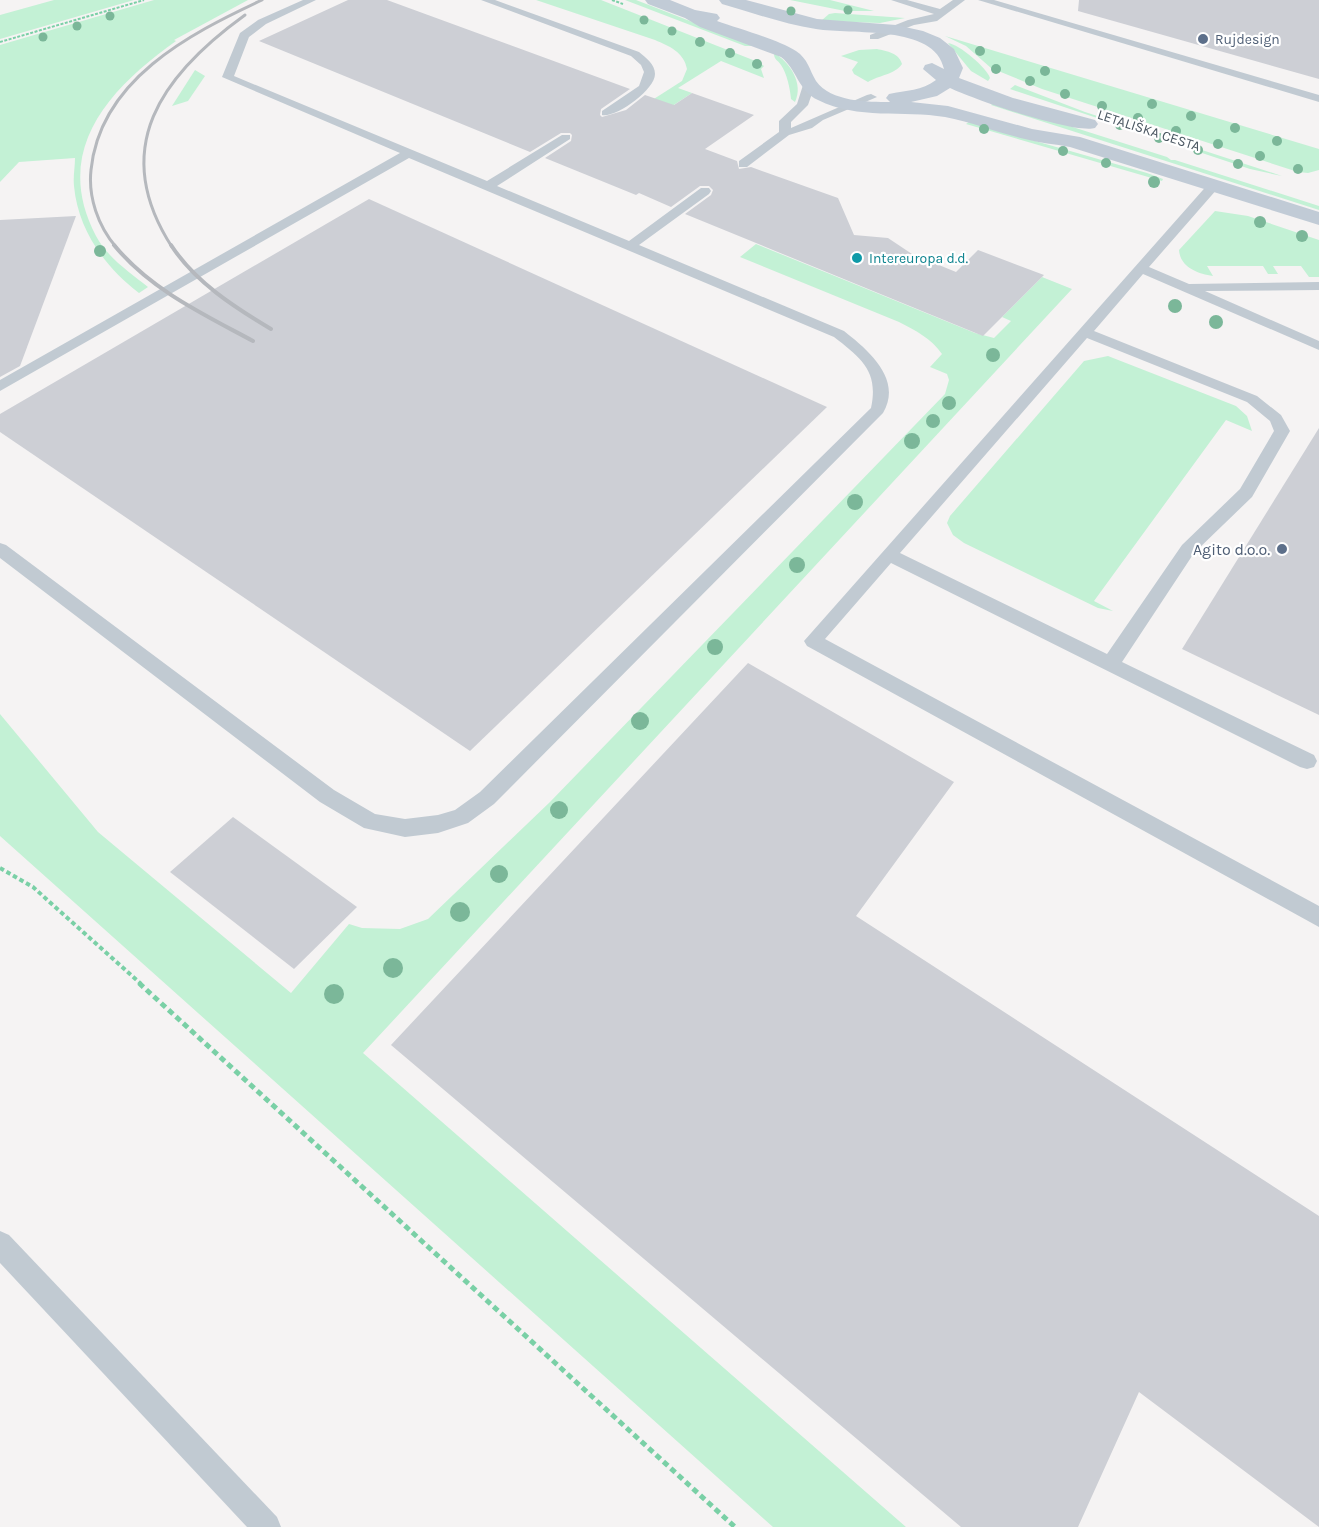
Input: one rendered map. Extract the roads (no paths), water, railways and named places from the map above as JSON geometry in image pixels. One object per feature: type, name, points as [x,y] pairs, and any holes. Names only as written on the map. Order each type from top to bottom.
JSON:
[{"type":"main road","name":"LETALIŠKA CESTA","points":[[654,0],[791,32],[819,54],[825,77],[836,86],[871,98],[921,95],[970,103],[1042,125],[1073,141]]},
{"type":"main road","name":"LETALIŠKA CESTA","points":[[728,0],[815,24],[915,34],[931,41],[950,56],[951,74]]},
{"type":"main road","name":"LETALIŠKA CESTA","points":[[690,7],[706,23],[787,53],[819,54],[874,37],[896,39],[922,51],[930,59],[932,69],[951,74],[1052,116],[1112,131]]},
{"type":"main road","name":"LETALIŠKA CESTA","points":[[819,54],[804,77],[809,85],[824,96],[852,106],[948,112],[1031,135],[1073,141],[1319,219]]},
{"type":"main road","points":[[871,98],[921,80],[932,69]]},
{"type":"main road","name":"LETALIŠKA CESTA","points":[[921,95],[951,74]]},
{"type":"lane","points":[[0,549],[327,796],[371,822],[405,828],[438,824],[461,817],[487,798],[878,410],[883,394],[879,376],[867,356],[839,334],[228,77],[244,35],[262,22],[311,0]]},
{"type":"lane","points":[[486,0],[635,54],[646,61],[650,71],[649,82],[641,91],[606,112]]},
{"type":"lane","points":[[896,0],[938,16]]},
{"type":"lane","points":[[931,41],[938,16],[960,0]]},
{"type":"lane","points":[[983,0],[1319,99]]},
{"type":"lane","name":"LETALIŠKA CESTA","points":[[874,37],[912,22],[938,16]]},
{"type":"lane","points":[[785,133],[785,121],[802,105],[809,85]]},
{"type":"lane","points":[[743,164],[785,133],[808,126],[819,118],[871,98]]},
{"type":"lane","points":[[488,186],[566,137]]},
{"type":"lane","points":[[0,386],[409,153]]},
{"type":"lane","points":[[1214,185],[813,641],[1319,916]]},
{"type":"lane","points":[[630,246],[705,191]]},
{"type":"lane","points":[[1141,269],[1189,287],[1269,327],[1319,346]]},
{"type":"lane","points":[[1189,287],[1319,286]]},
{"type":"lane","points":[[1086,333],[1252,399],[1276,418],[1282,431],[1246,493],[1188,549],[1110,664]]},
{"type":"lane","points":[[888,555],[1306,761]]},
{"type":"lane","points":[[0,1244],[267,1527]]},
{"type":"railway","points":[[116,247],[99,221],[90,180],[98,138],[111,110],[152,64],[178,45],[262,0]]},
{"type":"railway","points":[[172,247],[153,211],[145,177],[145,146],[153,116],[169,89],[190,63],[215,38],[245,15]]},
{"type":"railway","points":[[114,245],[144,275],[161,288],[197,311],[253,341]]},
{"type":"railway","points":[[171,245],[192,271],[216,293],[271,329]]},
{"type":"place","name":"Rujdesign","points":[[1203,39]]},
{"type":"place","name":"Intereuropa d.d.","points":[[857,258]]},
{"type":"place","name":"Agito d.o.o.","points":[[1282,549]]}]
